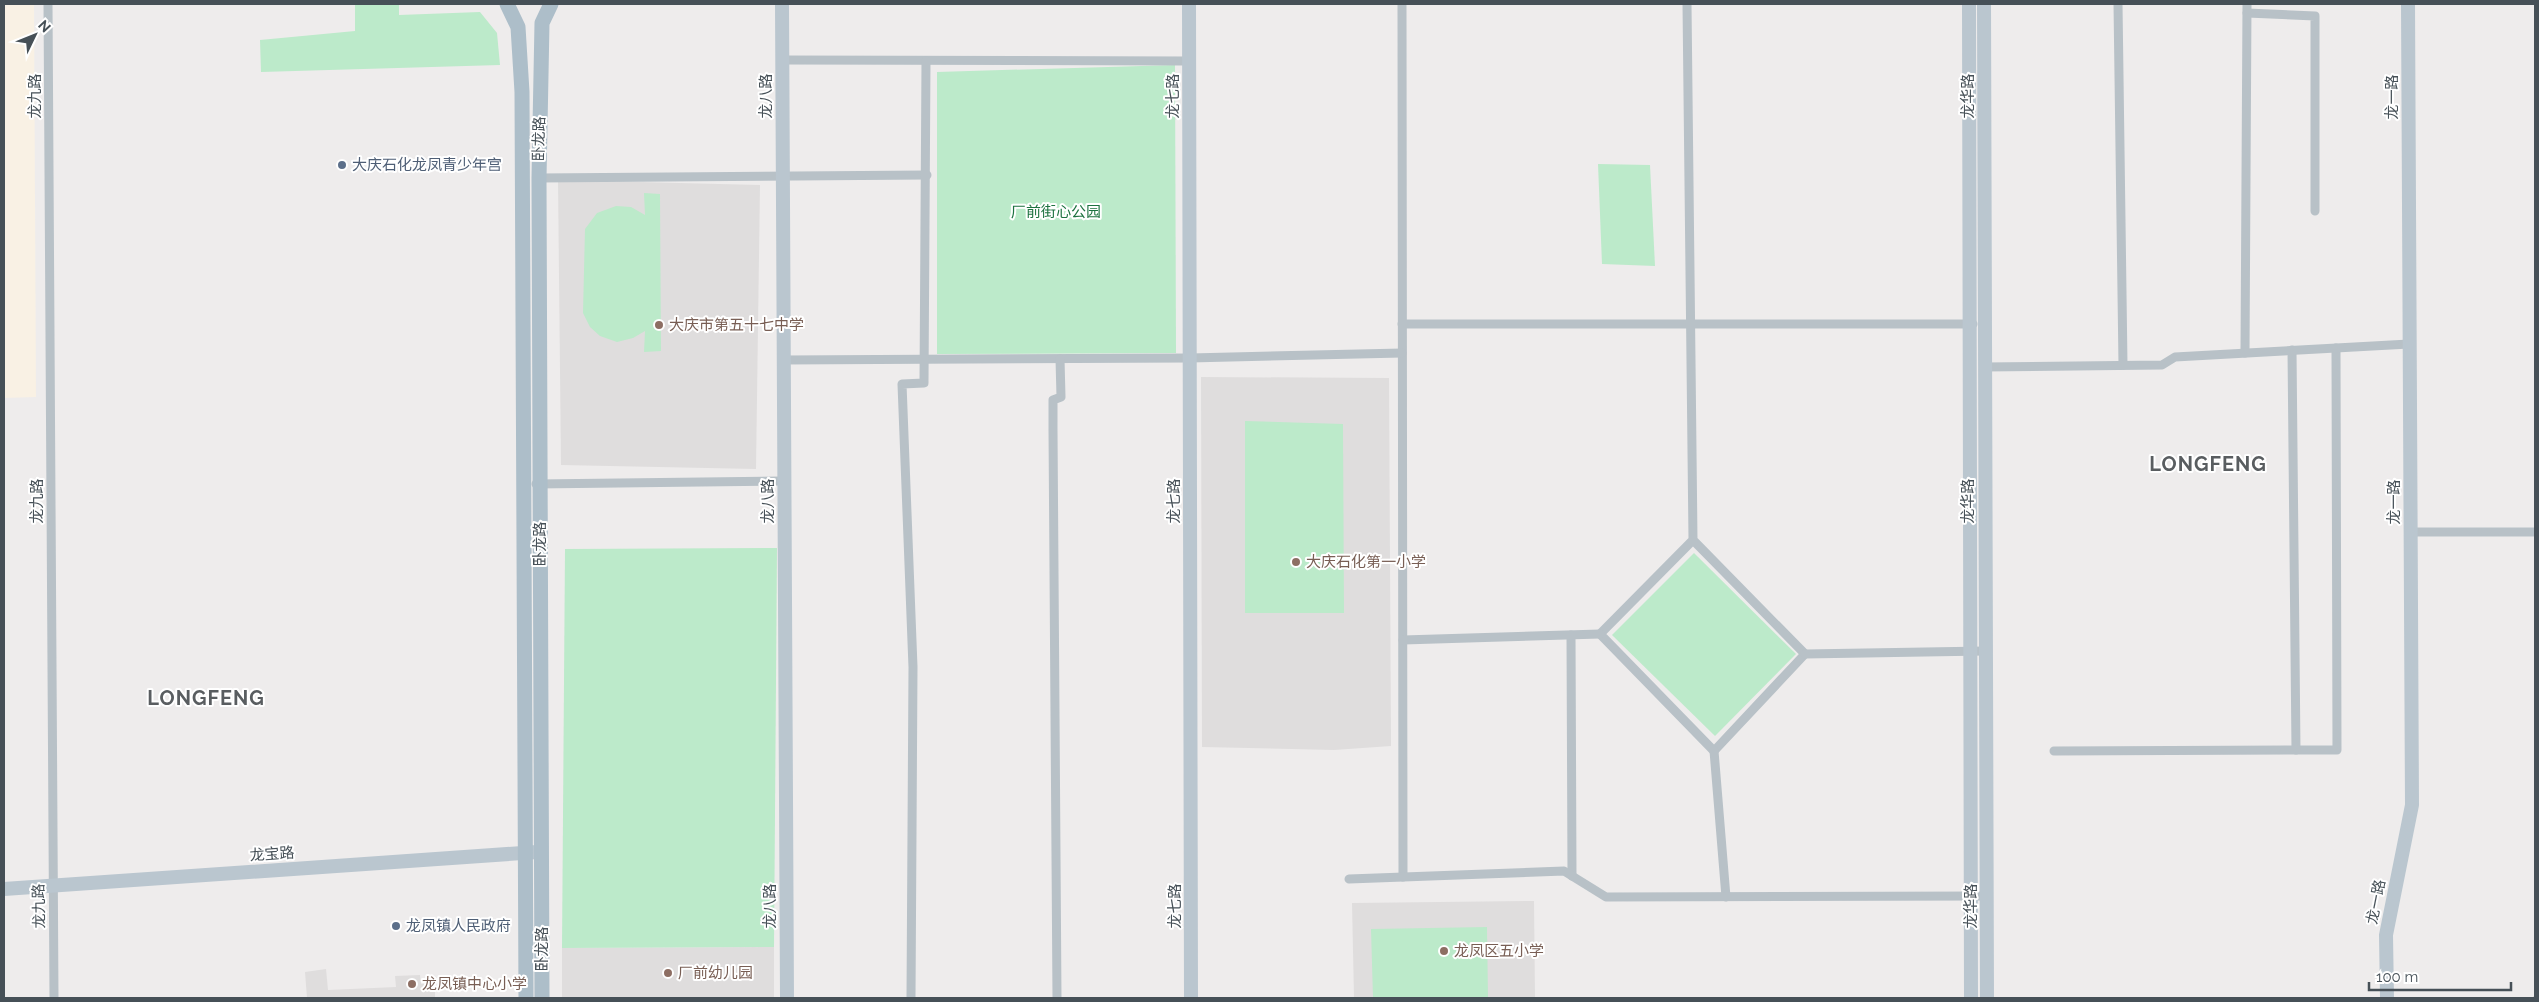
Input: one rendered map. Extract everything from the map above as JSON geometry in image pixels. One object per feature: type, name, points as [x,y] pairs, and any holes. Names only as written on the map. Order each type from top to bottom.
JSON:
[{"type":"main road","name":"卧龙路","points":[[507,4],[518,27],[522,92],[526,998]]},
{"type":"main road","name":"卧龙路","points":[[542,998],[539,178],[542,23],[551,4]]},
{"type":"street","name":"龙九路","points":[[48,4],[54,998]]},
{"type":"street","name":"龙八路","points":[[782,4],[786,998]]},
{"type":"street","name":"龙七路","points":[[1189,4],[1191,998]]},
{"type":"street","points":[[1402,4],[1403,877]]},
{"type":"street","points":[[1687,4],[1693,540],[1805,654]]},
{"type":"street","points":[[1969,4],[1976,324],[1970,651],[1971,998]]},
{"type":"street","name":"龙华路","points":[[1984,4],[1976,324],[1984,367],[1986,998]]},
{"type":"street","points":[[2118,4],[2124,365]]},
{"type":"street","name":"龙一路","points":[[2387,998],[2386,935],[2412,805],[2408,4]]},
{"type":"street","points":[[2244,353],[2247,9],[2316,16],[2315,211]]},
{"type":"street","points":[[782,60],[1189,61]]},
{"type":"street","points":[[911,998],[913,667],[902,384],[924,383],[927,175],[926,61]]},
{"type":"street","points":[[539,178],[927,175]]},
{"type":"street","points":[[1402,324],[1976,324]]},
{"type":"street","points":[[1984,367],[2162,365],[2175,357],[2409,344]]},
{"type":"street","points":[[2054,751],[2337,750],[2336,348]]},
{"type":"street","points":[[2292,350],[2296,750]]},
{"type":"street","points":[[784,360],[1190,358],[1402,353]]},
{"type":"street","points":[[1057,998],[1053,400],[1061,397],[1060,359]]},
{"type":"street","points":[[524,484],[784,481]]},
{"type":"street","points":[[2410,532],[2535,532]]},
{"type":"street","points":[[1402,640],[1600,634],[1693,540]]},
{"type":"street","points":[[1600,634],[1714,750],[1726,897]]},
{"type":"street","points":[[1571,635],[1572,876]]},
{"type":"street","points":[[1714,750],[1805,654],[1985,651]]},
{"type":"street","name":"龙宝路","points":[[4,889],[542,852]]},
{"type":"street","points":[[1349,879],[1564,871],[1606,897],[1987,896]]},
{"type":"shaded area","points":[[4,4],[34,4],[36,397],[4,398]]},
{"type":"shaded area","name":"大庆市第五十七中学","points":[[558,180],[760,185],[756,469],[561,465]]},
{"type":"shaded area","name":"大庆石化第一小学","points":[[1201,377],[1389,378],[1391,746],[1334,750],[1202,747]]},
{"type":"shaded area","name":"龙凤区五小学","points":[[1534,901],[1535,998],[1354,998],[1352,903]]},
{"type":"shaded area","name":"厂前幼儿园","points":[[774,947],[774,998],[562,998],[562,948]]},
{"type":"shaded area","name":"龙凤镇中心小学","points":[[326,969],[328,990],[396,987],[395,976],[420,975],[421,984],[435,984],[435,998],[307,998],[305,972]]},
{"type":"green space","points":[[355,4],[399,4],[399,15],[480,12],[497,33],[500,65],[261,72],[260,40],[355,31]]},
{"type":"green space","name":"厂前街心公园","points":[[1175,65],[1176,353],[937,354],[937,72]]},
{"type":"green space","points":[[1598,164],[1650,165],[1655,266],[1602,264]]},
{"type":"green space","points":[[644,193],[660,194],[661,351],[644,352],[645,331],[633,338],[617,342],[600,336],[590,327],[583,313],[585,229],[597,213],[616,206],[631,207],[645,215]]},
{"type":"green space","points":[[1245,421],[1343,424],[1344,613],[1245,613]]},
{"type":"green space","points":[[777,548],[774,947],[562,948],[565,549]]},
{"type":"green space","points":[[1694,553],[1796,654],[1715,736],[1612,635]]},
{"type":"green space","points":[[1487,927],[1488,998],[1373,998],[1371,929]]},
{"type":"place","name":"大庆石化龙凤青少年宫","points":[[342,165]]},
{"type":"place","name":"大庆市第五十七中学","points":[[659,325]]},
{"type":"place","name":"大庆石化第一小学","points":[[1296,562]]},
{"type":"place","name":"龙凤镇人民政府","points":[[396,926]]},
{"type":"place","name":"龙凤区五小学","points":[[1444,951]]},
{"type":"place","name":"厂前幼儿园","points":[[668,973]]},
{"type":"place","name":"龙凤镇中心小学","points":[[412,984]]},
{"type":"district","name":"LONGFENG","points":[[2208,464]]},
{"type":"district","name":"LONGFENG","points":[[206,698]]}]
